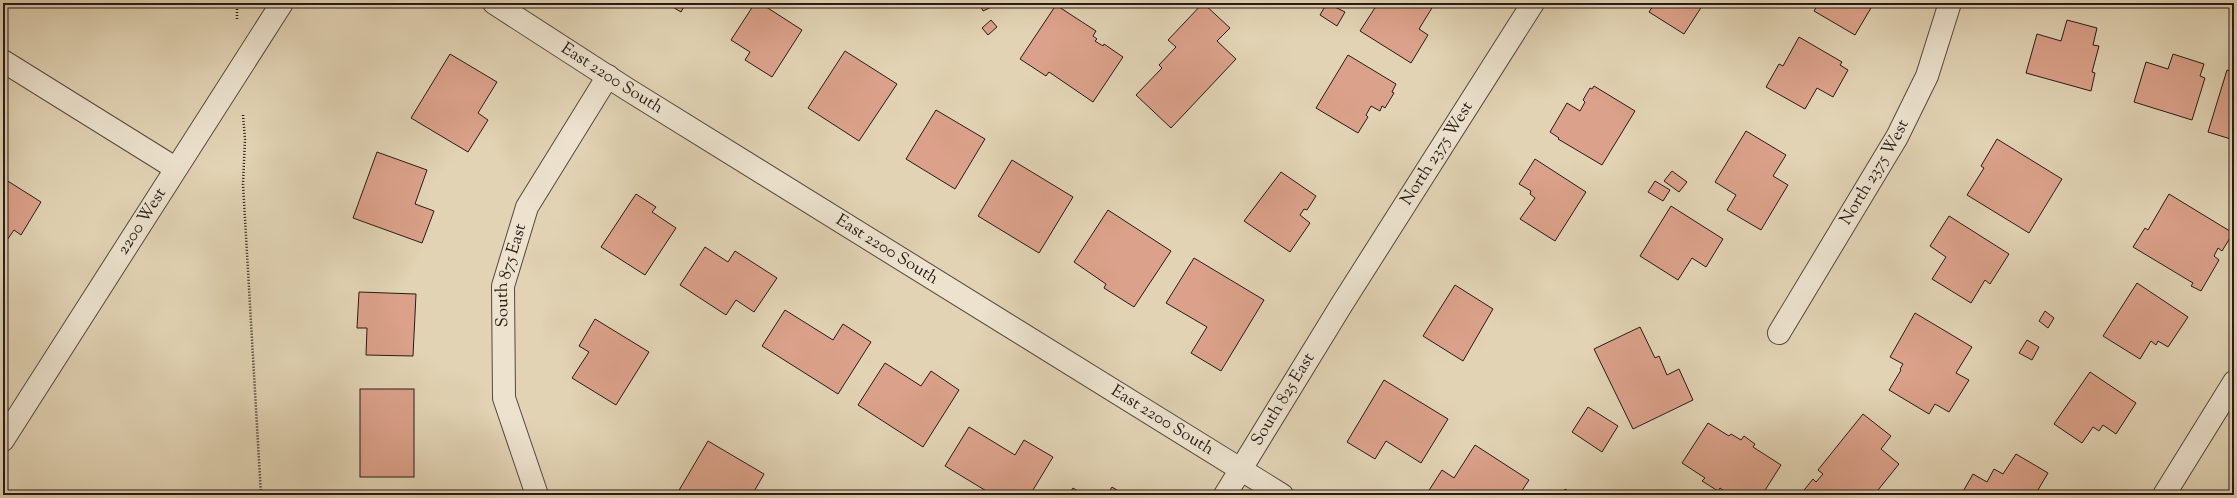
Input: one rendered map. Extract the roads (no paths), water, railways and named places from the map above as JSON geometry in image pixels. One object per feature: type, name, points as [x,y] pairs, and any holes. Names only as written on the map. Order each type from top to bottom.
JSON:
[{"type":"street","name":"2200 West","points":[[3,440],[175,168],[282,3]]},
{"type":"street","name":"East 2200 South","points":[[494,3],[608,76],[1282,495]]},
{"type":"street","name":"North 2375 West","points":[[1342,304],[1533,3]]},
{"type":"street","name":"North 2375 West","points":[[1780,333],[1897,136],[1927,76],[1950,3]]},
{"type":"street","points":[[3,61],[175,168]]},
{"type":"street","name":"South 875 East","points":[[537,495],[504,398],[503,286],[527,207],[608,76]]},
{"type":"street","name":"South 825 East","points":[[1225,495],[1342,304]]},
{"type":"street","points":[[2164,495],[2234,382]]}]
